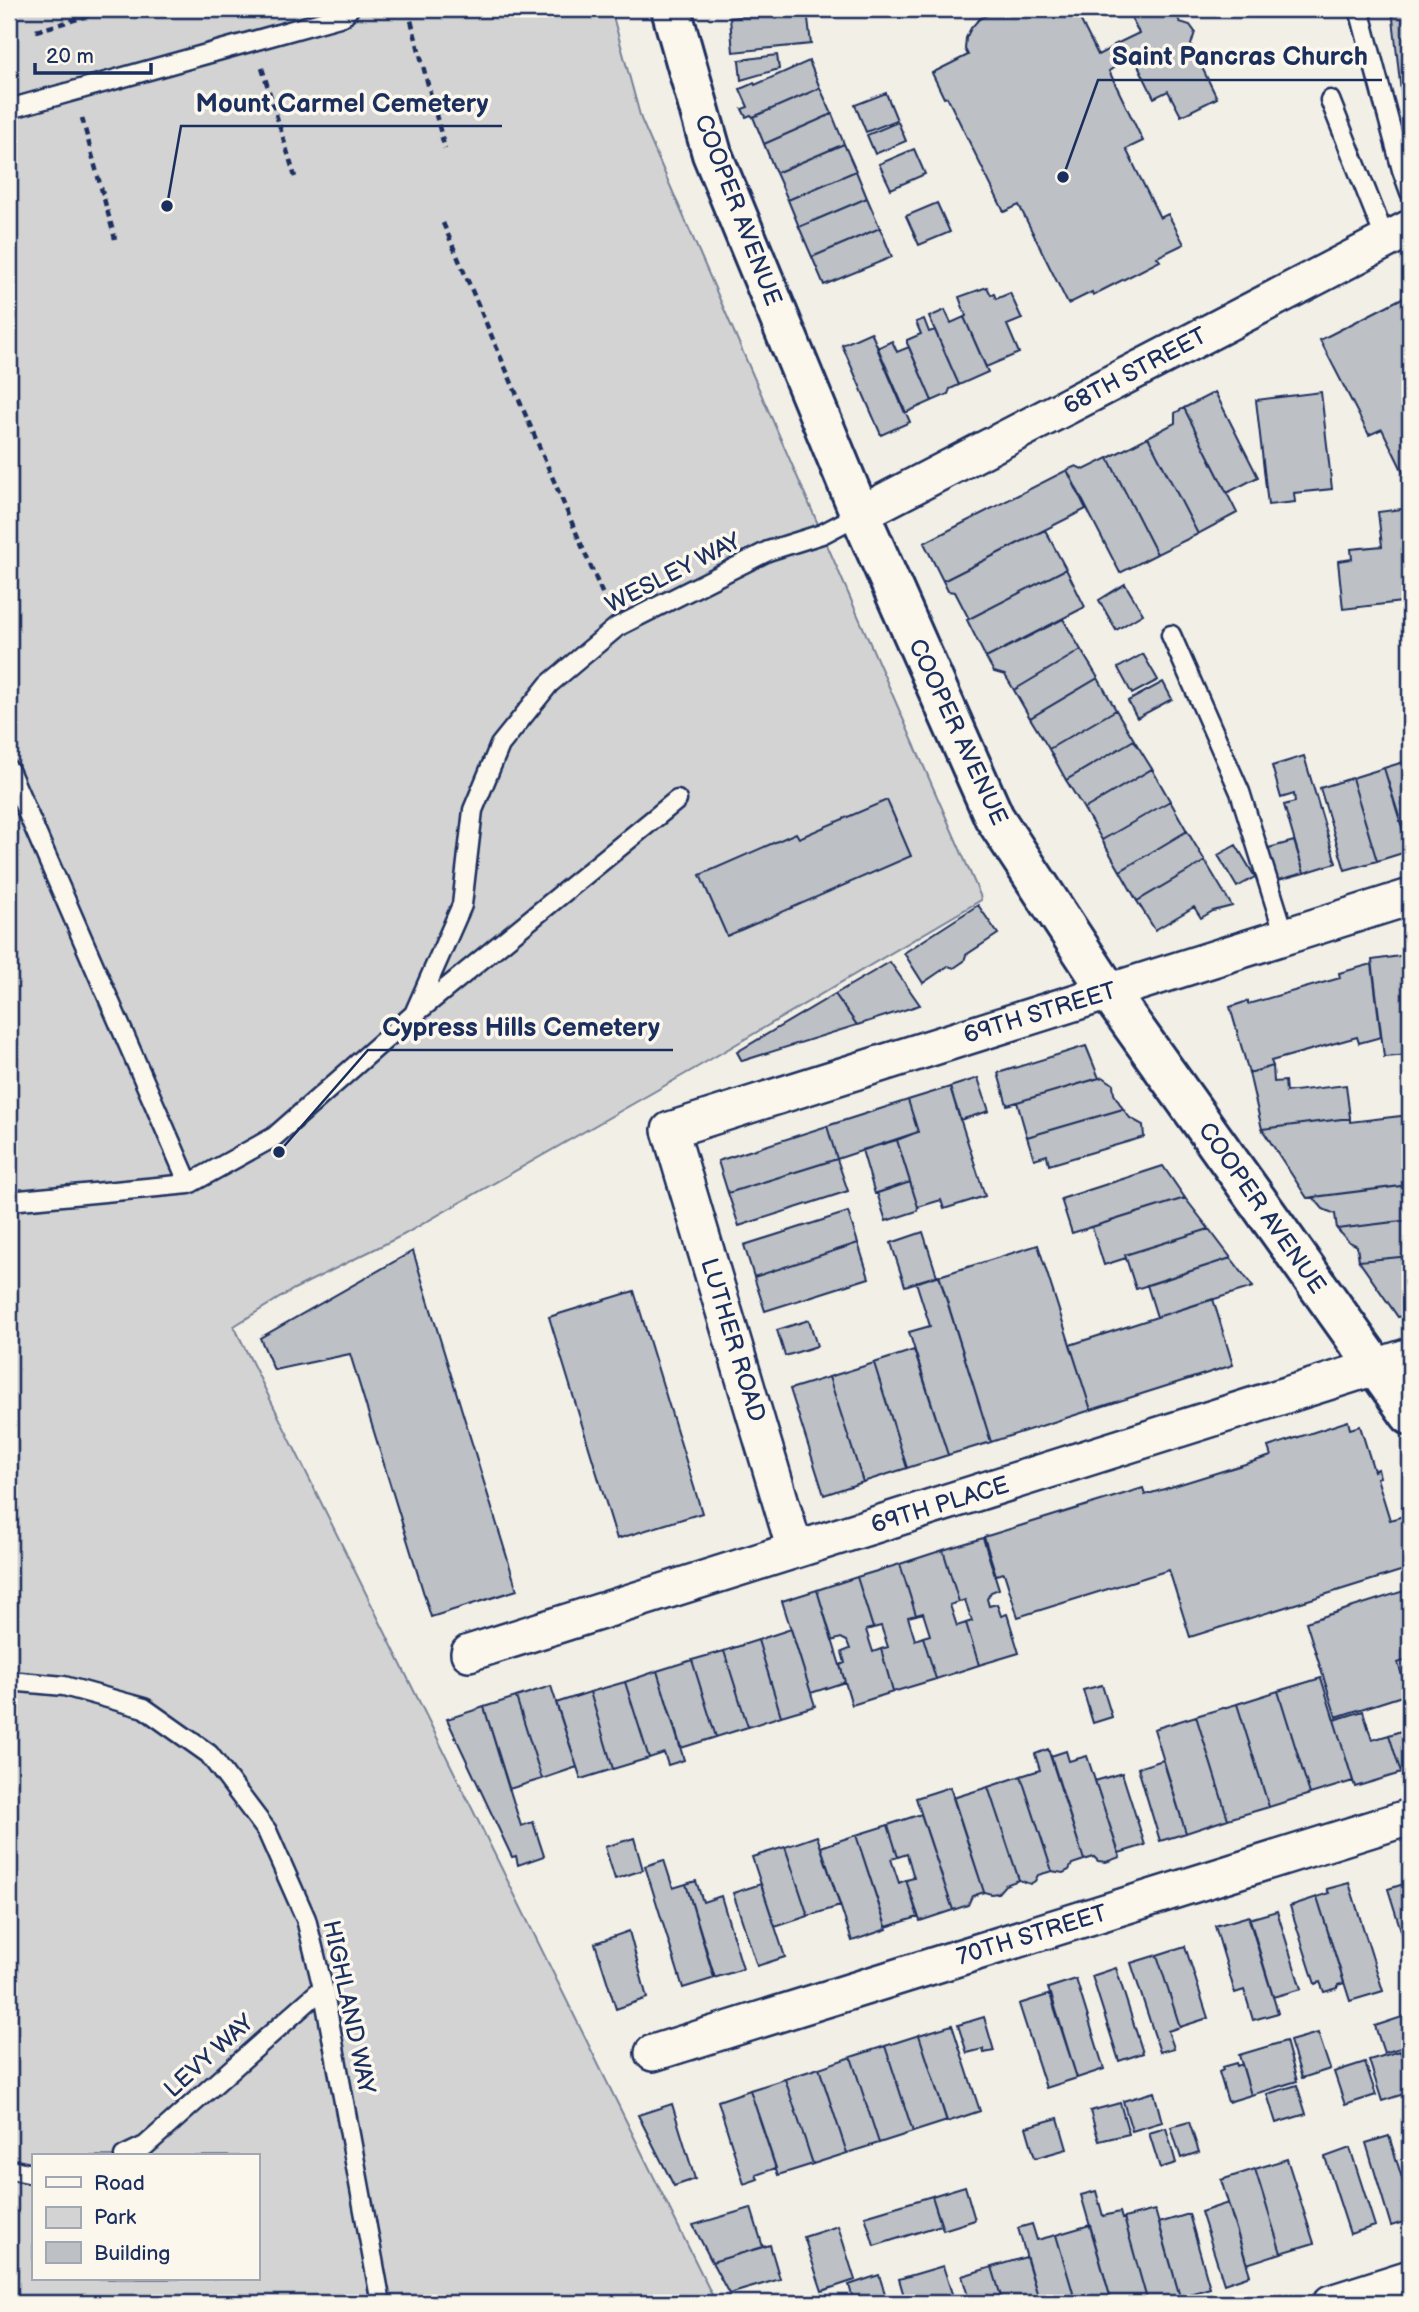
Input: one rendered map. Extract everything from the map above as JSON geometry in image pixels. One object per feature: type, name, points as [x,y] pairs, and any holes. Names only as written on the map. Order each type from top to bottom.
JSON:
[{"type":"main road","name":"COOPER AVENUE","points":[[671,9],[712,154],[860,514],[994,817],[1108,991],[1393,1362],[1410,1415]]},
{"type":"street","name":"68TH STREET","points":[[860,514],[1398,234]]},
{"type":"street","name":"69TH STREET","points":[[670,1130],[1410,897]]},
{"type":"street","name":"LUTHER ROAD","points":[[670,1130],[795,1550]]},
{"type":"street","name":"69TH PLACE","points":[[469,1653],[1393,1362]]},
{"type":"street","name":"70TH STREET","points":[[653,2053],[1410,1817]]},
{"type":"street","points":[[1331,2303],[1410,2278]]},
{"type":"lane","points":[[9,108],[343,16],[349,9]]},
{"type":"lane","points":[[1359,9],[1410,192]]},
{"type":"lane","points":[[1330,100],[1398,234]]},
{"type":"lane","name":"WESLEY WAY","points":[[9,1201],[190,1184],[274,1137],[415,1014],[463,905],[473,810],[500,745],[549,684],[617,627],[768,551],[822,534],[860,514]]},
{"type":"lane","points":[[1171,635],[1240,792],[1285,936]]},
{"type":"lane","points":[[9,770],[190,1184]]},
{"type":"lane","points":[[415,1014],[677,800]]},
{"type":"lane","name":"HIGHLAND WAY","points":[[9,1681],[64,1686],[144,1708],[209,1754],[267,1830],[306,1919],[323,1988],[381,2303]]},
{"type":"lane","name":"LEVY WAY","points":[[128,2154],[145,2146],[323,1988]]},
{"type":"lane","points":[[9,2169],[32,2174]]},
{"type":"path","points":[[36,31],[112,9]]},
{"type":"path","points":[[408,9],[444,149]]},
{"type":"path","points":[[253,41],[295,177]]},
{"type":"path","points":[[74,91],[115,239]]},
{"type":"path","points":[[443,223],[617,627]]},
{"type":"green space","points":[[9,9],[611,9],[641,119],[980,895],[981,900],[694,1069],[403,1235],[294,1289],[234,1326],[716,2303],[9,2303]]},
{"type":"building","points":[[999,9],[1012,9],[1037,16],[1051,9],[1075,9],[1098,55],[1115,46],[1122,62],[1109,71],[1143,141],[1126,149],[1160,218],[1168,214],[1184,244],[1157,257],[1160,261],[1093,295],[1092,292],[1068,304],[1019,205],[1004,212],[947,97],[944,98],[932,73],[968,55],[965,49],[966,38],[971,28],[979,19]]},
{"type":"building","points":[[1127,9],[1173,9],[1180,22],[1190,25],[1195,32],[1191,45],[1217,98],[1181,116],[1168,91],[1154,98],[1134,57],[1122,62],[1114,45],[1139,33]]},
{"type":"building","points":[[1392,9],[1410,9],[1409,166]]},
{"type":"building","points":[[807,10],[811,44],[733,52],[730,18]]},
{"type":"building","points":[[777,55],[779,69],[741,80],[739,60]]},
{"type":"building","points":[[809,61],[820,88],[753,117],[746,117],[742,109],[748,107],[740,89]]},
{"type":"building","points":[[820,88],[832,114],[764,144],[753,117]]},
{"type":"building","points":[[886,93],[897,120],[866,132],[855,105]]},
{"type":"building","points":[[832,114],[844,144],[776,173],[764,144]]},
{"type":"building","points":[[898,122],[906,141],[875,154],[867,135]]},
{"type":"building","points":[[844,144],[856,171],[788,200],[776,173]]},
{"type":"building","points":[[914,149],[925,174],[891,189],[879,164]]},
{"type":"building","points":[[856,171],[867,198],[799,227],[788,200]]},
{"type":"building","points":[[867,198],[880,228],[812,257],[799,227]]},
{"type":"building","points":[[937,203],[950,232],[919,245],[906,216]]},
{"type":"building","points":[[880,228],[892,257],[824,285],[812,257]]},
{"type":"building","points":[[987,287],[996,299],[1010,293],[1022,319],[1007,325],[1019,353],[986,367],[964,317],[966,316],[959,297]]},
{"type":"building","points":[[1410,294],[1410,473],[1405,476],[1382,429],[1369,435],[1320,340]]},
{"type":"building","points":[[945,310],[951,323],[964,317],[988,372],[959,385],[929,317]]},
{"type":"building","points":[[924,319],[929,332],[935,330],[959,385],[950,389],[948,394],[932,401],[907,343],[907,340],[921,334],[916,322]]},
{"type":"building","points":[[871,332],[910,422],[881,435],[842,345]]},
{"type":"building","points":[[892,341],[897,352],[909,347],[932,401],[905,413],[877,348]]},
{"type":"building","points":[[1215,392],[1258,477],[1227,493],[1184,408]]},
{"type":"building","points":[[1321,392],[1332,489],[1294,493],[1295,502],[1268,505],[1256,400]]},
{"type":"building","points":[[1184,408],[1237,513],[1198,534],[1148,437],[1175,423],[1175,413]]},
{"type":"building","points":[[1148,437],[1198,534],[1157,554],[1108,458]]},
{"type":"building","points":[[1108,458],[1157,554],[1120,573],[1067,470],[1076,466],[1084,470]]},
{"type":"building","points":[[1067,470],[1086,509],[943,581],[924,543]]},
{"type":"building","points":[[1410,508],[1410,601],[1343,609],[1338,561],[1352,559],[1351,549],[1382,546],[1378,512]]},
{"type":"building","points":[[1045,530],[1066,569],[969,619],[955,592],[948,591],[943,581]]},
{"type":"building","points":[[1066,569],[1085,607],[986,658],[967,620]]},
{"type":"building","points":[[1125,584],[1143,614],[1116,630],[1099,600]]},
{"type":"building","points":[[1063,619],[1081,650],[1014,690],[1005,675],[994,672],[986,658]]},
{"type":"building","points":[[1081,650],[1098,678],[1030,718],[1014,690]]},
{"type":"building","points":[[1143,654],[1158,680],[1132,694],[1118,668]]},
{"type":"building","points":[[1098,678],[1116,710],[1049,749],[1030,718]]},
{"type":"building","points":[[1163,682],[1172,699],[1137,718],[1128,701]]},
{"type":"building","points":[[1116,710],[1134,740],[1066,780],[1049,749]]},
{"type":"building","points":[[1134,740],[1152,769],[1084,809],[1066,780]]},
{"type":"building","points":[[1304,756],[1336,863],[1304,873],[1284,805],[1295,802],[1294,794],[1281,798],[1272,766]]},
{"type":"building","points":[[1410,760],[1410,838],[1406,839],[1384,768]]},
{"type":"building","points":[[1384,768],[1409,851],[1377,861],[1352,778]]},
{"type":"building","points":[[1152,769],[1170,801],[1102,840],[1084,809]]},
{"type":"building","points":[[1352,778],[1377,861],[1345,870],[1320,788]]},
{"type":"building","points":[[887,800],[911,856],[727,936],[700,875],[796,833],[799,838]]},
{"type":"building","points":[[1170,801],[1187,831],[1120,871],[1102,840]]},
{"type":"building","points":[[1187,831],[1205,861],[1137,901],[1120,871]]},
{"type":"building","points":[[1294,841],[1304,873],[1275,881],[1265,849]]},
{"type":"building","points":[[1236,845],[1255,877],[1237,887],[1218,855]]},
{"type":"building","points":[[1205,861],[1232,906],[1213,911],[1201,918],[1194,907],[1155,930],[1137,901]]},
{"type":"building","points":[[978,905],[998,934],[966,955],[964,961],[954,968],[948,966],[923,983],[904,953]]},
{"type":"building","points":[[1407,955],[1410,980],[1410,1055],[1384,1057],[1372,960]]},
{"type":"building","points":[[890,962],[920,1005],[857,1025],[835,994]]},
{"type":"building","points":[[1372,964],[1381,1037],[1359,1043],[1357,1037],[1271,1061],[1273,1066],[1249,1073],[1230,1007],[1340,978],[1339,973]]},
{"type":"building","points":[[835,994],[857,1025],[742,1061],[737,1052]]},
{"type":"building","points":[[1086,1046],[1099,1078],[1007,1105],[998,1073]]},
{"type":"building","points":[[1273,1066],[1274,1082],[1285,1081],[1286,1092],[1346,1085],[1350,1118],[1262,1129],[1249,1073]]},
{"type":"building","points":[[1103,1077],[1113,1084],[1114,1094],[1123,1109],[1027,1137],[1017,1102]]},
{"type":"building","points":[[978,1078],[989,1111],[960,1120],[950,1087]]},
{"type":"building","points":[[950,1087],[985,1196],[944,1209],[941,1200],[918,1207],[897,1140],[918,1132],[908,1100]]},
{"type":"building","points":[[908,1100],[918,1132],[837,1159],[827,1126]]},
{"type":"building","points":[[1123,1109],[1130,1118],[1143,1125],[1144,1137],[1049,1165],[1047,1155],[1034,1159],[1027,1137]]},
{"type":"building","points":[[1410,1115],[1409,1185],[1307,1198],[1262,1129],[1350,1118],[1350,1122]]},
{"type":"building","points":[[827,1126],[837,1159],[728,1193],[718,1161]]},
{"type":"building","points":[[897,1140],[910,1182],[875,1194],[862,1150]]},
{"type":"building","points":[[837,1159],[848,1191],[739,1226],[728,1193]]},
{"type":"building","points":[[1163,1166],[1185,1198],[1072,1233],[1061,1199]]},
{"type":"building","points":[[910,1182],[917,1211],[886,1221],[877,1193]]},
{"type":"building","points":[[1409,1185],[1410,1220],[1337,1229],[1335,1214],[1323,1209],[1313,1197]]},
{"type":"building","points":[[1185,1198],[1209,1229],[1125,1255],[1126,1258],[1104,1265],[1092,1227]]},
{"type":"building","points":[[848,1212],[858,1243],[754,1277],[744,1245]]},
{"type":"building","points":[[1410,1220],[1410,1256],[1359,1261],[1357,1246],[1337,1229]]},
{"type":"building","points":[[1209,1229],[1231,1258],[1136,1289],[1125,1255]]},
{"type":"building","points":[[923,1232],[937,1276],[905,1286],[891,1243]]},
{"type":"building","points":[[858,1243],[869,1278],[765,1311],[754,1277]]},
{"type":"building","points":[[1038,1245],[1091,1410],[991,1442],[939,1276]]},
{"type":"building","points":[[413,1251],[517,1590],[431,1617],[350,1354],[274,1370],[260,1338]]},
{"type":"building","points":[[1410,1256],[1410,1314],[1398,1317],[1359,1261]]},
{"type":"building","points":[[1231,1258],[1253,1287],[1157,1317],[1147,1285]]},
{"type":"building","points":[[939,1275],[991,1442],[948,1455],[909,1332],[930,1326],[916,1282]]},
{"type":"building","points":[[634,1291],[702,1513],[617,1539],[549,1317]]},
{"type":"building","points":[[1213,1299],[1233,1365],[1091,1410],[1070,1345]]},
{"type":"building","points":[[809,1320],[817,1346],[785,1356],[777,1330]]},
{"type":"building","points":[[914,1350],[948,1455],[907,1468],[874,1363]]},
{"type":"building","points":[[874,1363],[907,1468],[863,1482],[829,1377]]},
{"type":"building","points":[[829,1377],[863,1482],[824,1495],[790,1389]]},
{"type":"building","points":[[1348,1421],[1350,1429],[1360,1426],[1374,1471],[1378,1469],[1380,1477],[1377,1478],[1390,1520],[1407,1515],[1410,1524],[1410,1568],[1190,1637],[1169,1570],[1018,1617],[1004,1573],[996,1575],[984,1537],[1143,1488],[1145,1495],[1271,1456],[1268,1447]]},
{"type":"building","points":[[983,1538],[999,1589],[991,1592],[987,1599],[989,1606],[997,1604],[1001,1616],[1007,1614],[1019,1653],[979,1665],[966,1623],[972,1621],[965,1600],[959,1602],[943,1550]]},
{"type":"building","points":[[943,1550],[959,1602],[950,1605],[957,1626],[966,1623],[979,1665],[936,1679],[923,1637],[930,1635],[923,1613],[916,1615],[900,1564]]},
{"type":"building","points":[[900,1564],[916,1615],[908,1617],[915,1640],[923,1637],[936,1679],[893,1692],[881,1649],[888,1647],[881,1626],[873,1628],[857,1577]]},
{"type":"building","points":[[857,1577],[873,1628],[866,1630],[873,1652],[881,1649],[893,1692],[852,1705],[840,1665],[845,1663],[842,1652],[850,1649],[847,1641],[841,1638],[832,1641],[817,1590]]},
{"type":"building","points":[[1410,1589],[1410,1659],[1398,1663],[1408,1694],[1336,1717],[1306,1622]]},
{"type":"building","points":[[817,1590],[845,1682],[811,1693],[782,1601]]},
{"type":"building","points":[[791,1629],[815,1706],[781,1716],[758,1640]]},
{"type":"building","points":[[758,1640],[781,1716],[748,1727],[724,1651]]},
{"type":"building","points":[[724,1651],[748,1727],[716,1737],[692,1660]]},
{"type":"building","points":[[692,1660],[716,1737],[681,1748],[657,1671]]},
{"type":"building","points":[[657,1671],[684,1760],[668,1765],[664,1753],[649,1758],[625,1682]]},
{"type":"building","points":[[1321,1678],[1353,1781],[1310,1794],[1278,1691]]},
{"type":"building","points":[[625,1682],[649,1758],[613,1769],[590,1692]]},
{"type":"building","points":[[1102,1685],[1112,1717],[1093,1723],[1083,1690]]},
{"type":"building","points":[[551,1686],[577,1767],[542,1779],[516,1697]]},
{"type":"building","points":[[1278,1691],[1310,1794],[1269,1807],[1237,1704]]},
{"type":"building","points":[[590,1692],[613,1769],[581,1779],[556,1703]]},
{"type":"building","points":[[516,1697],[542,1779],[509,1789],[484,1707]]},
{"type":"building","points":[[1237,1704],[1269,1807],[1228,1819],[1196,1716]]},
{"type":"building","points":[[484,1707],[521,1826],[533,1822],[544,1856],[518,1865],[516,1856],[512,1857],[447,1719]]},
{"type":"building","points":[[1363,1711],[1372,1740],[1389,1735],[1401,1773],[1355,1787],[1334,1720]]},
{"type":"building","points":[[1196,1716],[1228,1819],[1186,1833],[1154,1729]]},
{"type":"building","points":[[1410,1728],[1410,1770],[1401,1773],[1389,1735]]},
{"type":"building","points":[[1048,1749],[1084,1860],[1072,1864],[1069,1870],[1063,1873],[1052,1871],[1021,1776],[1040,1770],[1035,1754]]},
{"type":"building","points":[[1066,1751],[1069,1761],[1087,1756],[1120,1857],[1106,1862],[1098,1861],[1094,1857],[1084,1860],[1051,1756]]},
{"type":"building","points":[[1163,1760],[1186,1833],[1160,1841],[1138,1768]]},
{"type":"building","points":[[1122,1773],[1145,1845],[1119,1853],[1095,1781]]},
{"type":"building","points":[[1021,1776],[1052,1871],[1038,1875],[1030,1884],[1019,1880],[988,1787]]},
{"type":"building","points":[[950,1787],[984,1892],[972,1896],[968,1905],[953,1910],[916,1798]]},
{"type":"building","points":[[988,1787],[1019,1880],[1005,1885],[998,1893],[991,1894],[984,1892],[953,1798]]},
{"type":"building","points":[[921,1814],[953,1910],[920,1921],[906,1880],[914,1878],[907,1854],[898,1857],[888,1825]]},
{"type":"building","points":[[888,1825],[898,1857],[891,1859],[899,1883],[906,1880],[918,1917],[886,1927],[856,1835]]},
{"type":"building","points":[[856,1835],[887,1929],[852,1941],[821,1847]]},
{"type":"building","points":[[817,1836],[840,1906],[808,1916],[785,1847]]},
{"type":"building","points":[[634,1838],[643,1870],[615,1879],[605,1847]]},
{"type":"building","points":[[785,1847],[808,1916],[775,1927],[752,1857]]},
{"type":"building","points":[[664,1860],[673,1888],[686,1884],[715,1978],[683,1988],[645,1866]]},
{"type":"building","points":[[696,1881],[703,1902],[721,1896],[743,1969],[714,1978],[686,1884]]},
{"type":"building","points":[[1410,1882],[1410,1959],[1388,1889]]},
{"type":"building","points":[[1349,1883],[1383,1991],[1350,2001],[1317,1897],[1329,1893],[1327,1889]]},
{"type":"building","points":[[761,1884],[785,1957],[757,1966],[733,1893]]},
{"type":"building","points":[[1317,1897],[1344,1983],[1324,1992],[1320,1982],[1315,1984],[1290,1906]]},
{"type":"building","points":[[1277,1911],[1301,1989],[1273,1997],[1249,1919]]},
{"type":"building","points":[[1249,1916],[1278,2013],[1253,2020],[1244,1990],[1235,1993],[1215,1926]]},
{"type":"building","points":[[629,1931],[647,1998],[616,2009],[595,1943]]},
{"type":"building","points":[[1185,1946],[1208,2018],[1180,2027],[1157,1955]]},
{"type":"building","points":[[1157,1955],[1180,2027],[1168,2031],[1174,2048],[1160,2052],[1131,1963]]},
{"type":"building","points":[[1116,1968],[1143,2053],[1119,2061],[1092,1976]]},
{"type":"building","points":[[1076,1979],[1104,2069],[1077,2078],[1048,1988]]},
{"type":"building","points":[[1051,1994],[1077,2078],[1046,2088],[1019,2004]]},
{"type":"building","points":[[1408,2015],[1410,2045],[1384,2053],[1375,2026]]},
{"type":"building","points":[[984,2017],[994,2051],[984,2053],[983,2049],[967,2053],[958,2025]]},
{"type":"building","points":[[952,2025],[980,2111],[947,2122],[919,2035]]},
{"type":"building","points":[[1318,2033],[1330,2069],[1302,2078],[1290,2041]]},
{"type":"building","points":[[919,2035],[947,2121],[913,2132],[885,2046]]},
{"type":"building","points":[[1286,2041],[1297,2081],[1251,2095],[1239,2055]]},
{"type":"building","points":[[885,2046],[913,2132],[879,2143],[851,2057]]},
{"type":"building","points":[[1400,2051],[1410,2080],[1410,2092],[1382,2101],[1369,2060]]},
{"type":"building","points":[[851,2057],[879,2143],[847,2153],[819,2068]]},
{"type":"building","points":[[1365,2062],[1376,2095],[1345,2105],[1334,2072]]},
{"type":"building","points":[[1236,2063],[1237,2066],[1242,2064],[1251,2095],[1228,2102],[1219,2072],[1223,2070],[1222,2067]]},
{"type":"building","points":[[819,2068],[847,2153],[813,2164],[785,2079]]},
{"type":"building","points":[[785,2079],[813,2164],[778,2175],[750,2090]]},
{"type":"building","points":[[1297,2085],[1306,2114],[1276,2123],[1267,2094]]},
{"type":"building","points":[[750,2090],[776,2168],[756,2175],[758,2179],[744,2184],[718,2101]]},
{"type":"building","points":[[1154,2092],[1162,2122],[1132,2131],[1123,2101]]},
{"type":"building","points":[[1120,2103],[1129,2134],[1099,2141],[1090,2111]]},
{"type":"building","points":[[672,2104],[695,2179],[674,2186],[638,2115]]},
{"type":"building","points":[[1058,2118],[1067,2149],[1035,2158],[1026,2127]]},
{"type":"building","points":[[1189,2122],[1199,2152],[1181,2158],[1171,2127]]},
{"type":"building","points":[[1166,2128],[1176,2163],[1160,2168],[1149,2133]]},
{"type":"building","points":[[1389,2136],[1410,2204],[1410,2220],[1391,2226],[1366,2143]]},
{"type":"building","points":[[1350,2148],[1375,2226],[1350,2234],[1325,2157]]},
{"type":"building","points":[[1287,2159],[1314,2243],[1281,2253],[1255,2169]]},
{"type":"building","points":[[1255,2169],[1281,2253],[1247,2264],[1221,2180]]},
{"type":"building","points":[[965,2186],[975,2220],[943,2230],[932,2196]]},
{"type":"building","points":[[1096,2191],[1103,2216],[1120,2212],[1122,2219],[1124,2218],[1148,2303],[1112,2303],[1081,2195]]},
{"type":"building","points":[[932,2196],[941,2225],[874,2246],[865,2216]]},
{"type":"building","points":[[1228,2203],[1250,2275],[1224,2284],[1201,2212]]},
{"type":"building","points":[[751,2208],[763,2247],[712,2262],[693,2225]]},
{"type":"building","points":[[1155,2210],[1180,2297],[1148,2303],[1124,2218]]},
{"type":"building","points":[[1189,2214],[1210,2288],[1180,2297],[1159,2223]]},
{"type":"building","points":[[1032,2224],[1037,2240],[1056,2235],[1076,2303],[1040,2303],[1018,2228]]},
{"type":"building","points":[[1090,2225],[1112,2303],[1076,2303],[1056,2235]]},
{"type":"building","points":[[838,2226],[855,2280],[822,2291],[804,2237]]},
{"type":"building","points":[[770,2245],[780,2279],[729,2294],[712,2262]]},
{"type":"building","points":[[1026,2257],[1040,2303],[1003,2303],[992,2267]]},
{"type":"building","points":[[943,2266],[955,2303],[906,2303],[899,2279]]},
{"type":"building","points":[[992,2267],[1003,2303],[970,2303],[962,2276]]},
{"type":"building","points":[[879,2275],[888,2303],[854,2303],[849,2285]]},
{"type":"building","points":[[815,2295],[818,2303],[789,2303]]},
{"type":"place","name":"Saint Pancras Church","points":[[1063,177]]},
{"type":"place","name":"Mount Carmel Cemetery","points":[[167,206]]},
{"type":"place","name":"Cypress Hills Cemetery","points":[[279,1152]]}]
